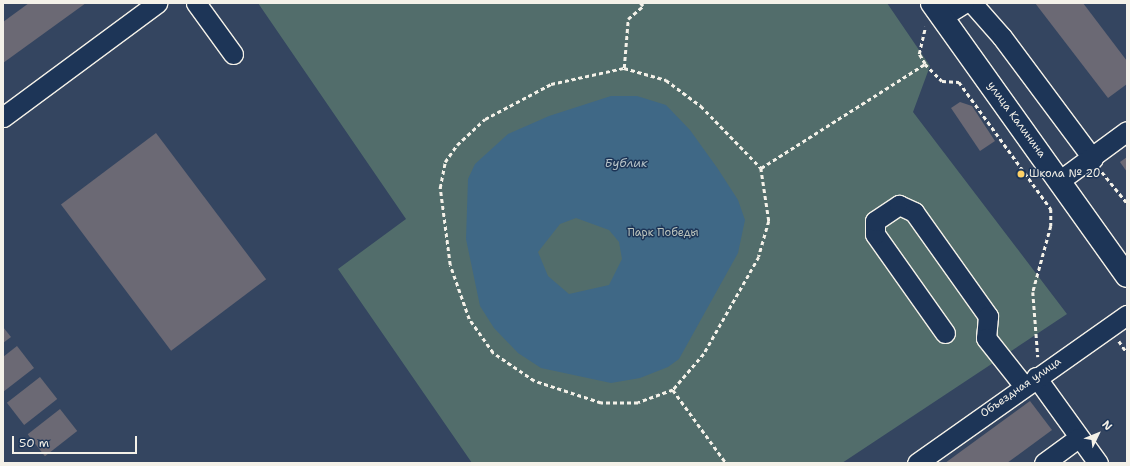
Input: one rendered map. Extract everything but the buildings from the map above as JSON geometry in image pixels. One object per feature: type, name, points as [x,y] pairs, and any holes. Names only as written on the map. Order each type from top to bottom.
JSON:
[{"type":"main road","name":"улица Калинина","points":[[932,14],[1059,181],[1127,276]]},
{"type":"street","points":[[3,117],[157,3]]},
{"type":"street","points":[[196,3],[233,54]]},
{"type":"street","points":[[932,14],[964,3]]},
{"type":"street","points":[[972,3],[1002,37],[1097,165]]},
{"type":"street","points":[[1059,181],[1097,165],[1127,132]]},
{"type":"street","points":[[945,333],[875,234],[875,221],[899,205],[914,212],[988,316],[986,338],[1030,382],[1078,438],[1096,462]]},
{"type":"street","name":"Объездная улица","points":[[917,463],[1127,315]]},
{"type":"street","points":[[1044,463],[1078,438]]},
{"type":"path","points":[[624,68],[628,19],[643,6],[640,3]]},
{"type":"path","points":[[932,14],[919,54],[925,64],[942,81],[959,82],[1051,209],[1051,226],[1033,292],[1039,344],[1030,382]]},
{"type":"path","points":[[761,168],[925,64]]},
{"type":"path","points":[[624,68],[666,80],[701,106],[761,168],[769,221],[759,257],[704,354],[673,390],[638,403],[601,403],[534,381],[493,353],[469,319],[450,265],[440,188],[445,162],[461,141],[484,119],[552,84],[624,68]]},
{"type":"path","points":[[1097,165],[1127,203]]},
{"type":"path","points":[[673,390],[726,463]]},
{"type":"green space","name":"Парк Победы","points":[[258,3],[887,3],[930,66],[913,112],[1067,314],[842,463],[472,463],[338,269],[406,219]]},
{"type":"water","name":"Бублик","points":[[611,96],[637,96],[666,105],[690,130],[738,200],[745,220],[738,253],[679,359],[668,367],[640,378],[611,383],[541,368],[518,353],[494,328],[480,306],[466,239],[468,179],[475,164],[508,134],[549,116]],"holes":[[[576,218],[609,230],[619,242],[622,259],[609,285],[569,294],[548,276],[538,252],[560,224]]]},
{"type":"place","name":"Школа № 20","points":[[1021,174]]}]
